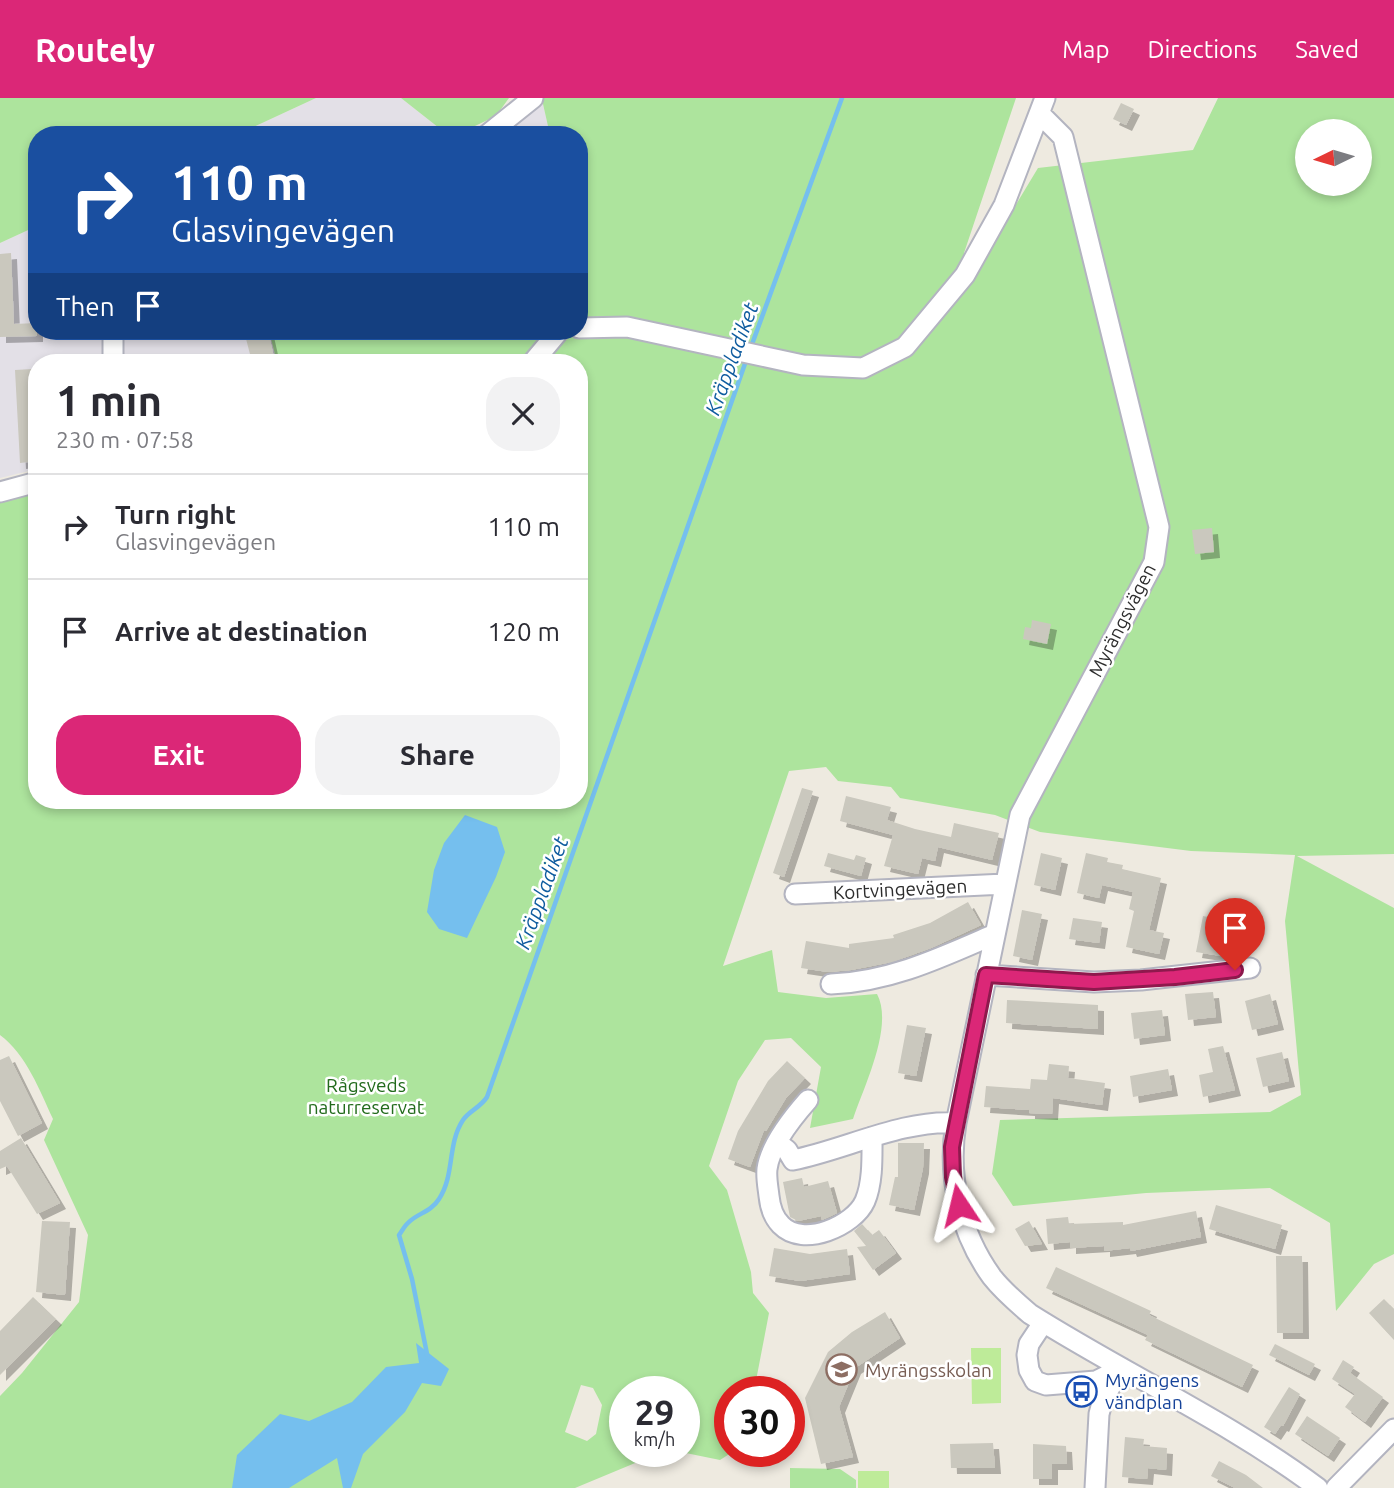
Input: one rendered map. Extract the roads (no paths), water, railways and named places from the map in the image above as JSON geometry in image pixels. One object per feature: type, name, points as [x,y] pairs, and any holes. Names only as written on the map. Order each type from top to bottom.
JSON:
[{"type":"street","points":[[498,126],[533,98]]},
{"type":"street","points":[[588,328],[627,327],[803,365],[863,368],[905,347],[965,275],[1004,205],[1042,106]]},
{"type":"street","name":"Myrängsvägen","points":[[1042,106],[1063,137],[1159,527],[1154,562],[1020,815],[956,1124],[952,1147],[953,1177],[959,1205],[974,1247],[993,1278],[1030,1314],[1246,1439],[1284,1462],[1318,1488]]},
{"type":"street","points":[[540,354],[551,340]]},
{"type":"street","points":[[0,492],[28,484]]},
{"type":"street","name":"Kortvingevägen","points":[[794,894],[1005,884]]},
{"type":"street","points":[[831,984],[859,983],[925,965],[995,934]]},
{"type":"street","points":[[986,975],[1094,982],[1175,977],[1250,968]]},
{"type":"street","points":[[808,1100],[789,1122],[767,1167],[770,1206],[782,1227],[795,1233],[812,1234],[841,1226],[855,1216],[864,1202],[872,1160],[872,1137]]},
{"type":"street","points":[[778,1143],[787,1150],[793,1160],[813,1157],[872,1137],[943,1122],[956,1124]]},
{"type":"street","points":[[1043,1322],[1029,1344],[1027,1355],[1029,1370],[1035,1381],[1045,1385],[1096,1381],[1122,1368]]},
{"type":"street","points":[[1095,1488],[1099,1415],[1103,1399],[1122,1368]]},
{"type":"street","points":[[1336,1488],[1394,1429]]},
{"type":"water","points":[[465,815],[497,827],[505,852],[467,938],[439,929],[427,912],[434,870],[444,843]]},
{"type":"water","points":[[416,1343],[449,1369],[441,1386],[422,1383],[405,1412],[363,1454],[351,1488],[343,1488],[337,1458],[289,1488],[232,1488],[237,1455],[280,1414],[309,1421],[352,1402],[386,1367],[419,1363]]},
{"type":"waterway","name":"Kräppladiket","points":[[751,347],[842,98]]},
{"type":"waterway","name":"Kräppladiket","points":[[428,1359],[412,1279],[399,1235],[408,1223],[439,1199],[447,1180],[458,1129],[466,1117],[487,1097],[747,358]]},
{"type":"place","name":"Myrängsskolan","points":[[842,1370]]},
{"type":"place","name":"Myrängens vändplan","points":[[1082,1391]]},
{"type":"park label","name":"Rågsveds naturreservat","points":[[366,1096]]}]
